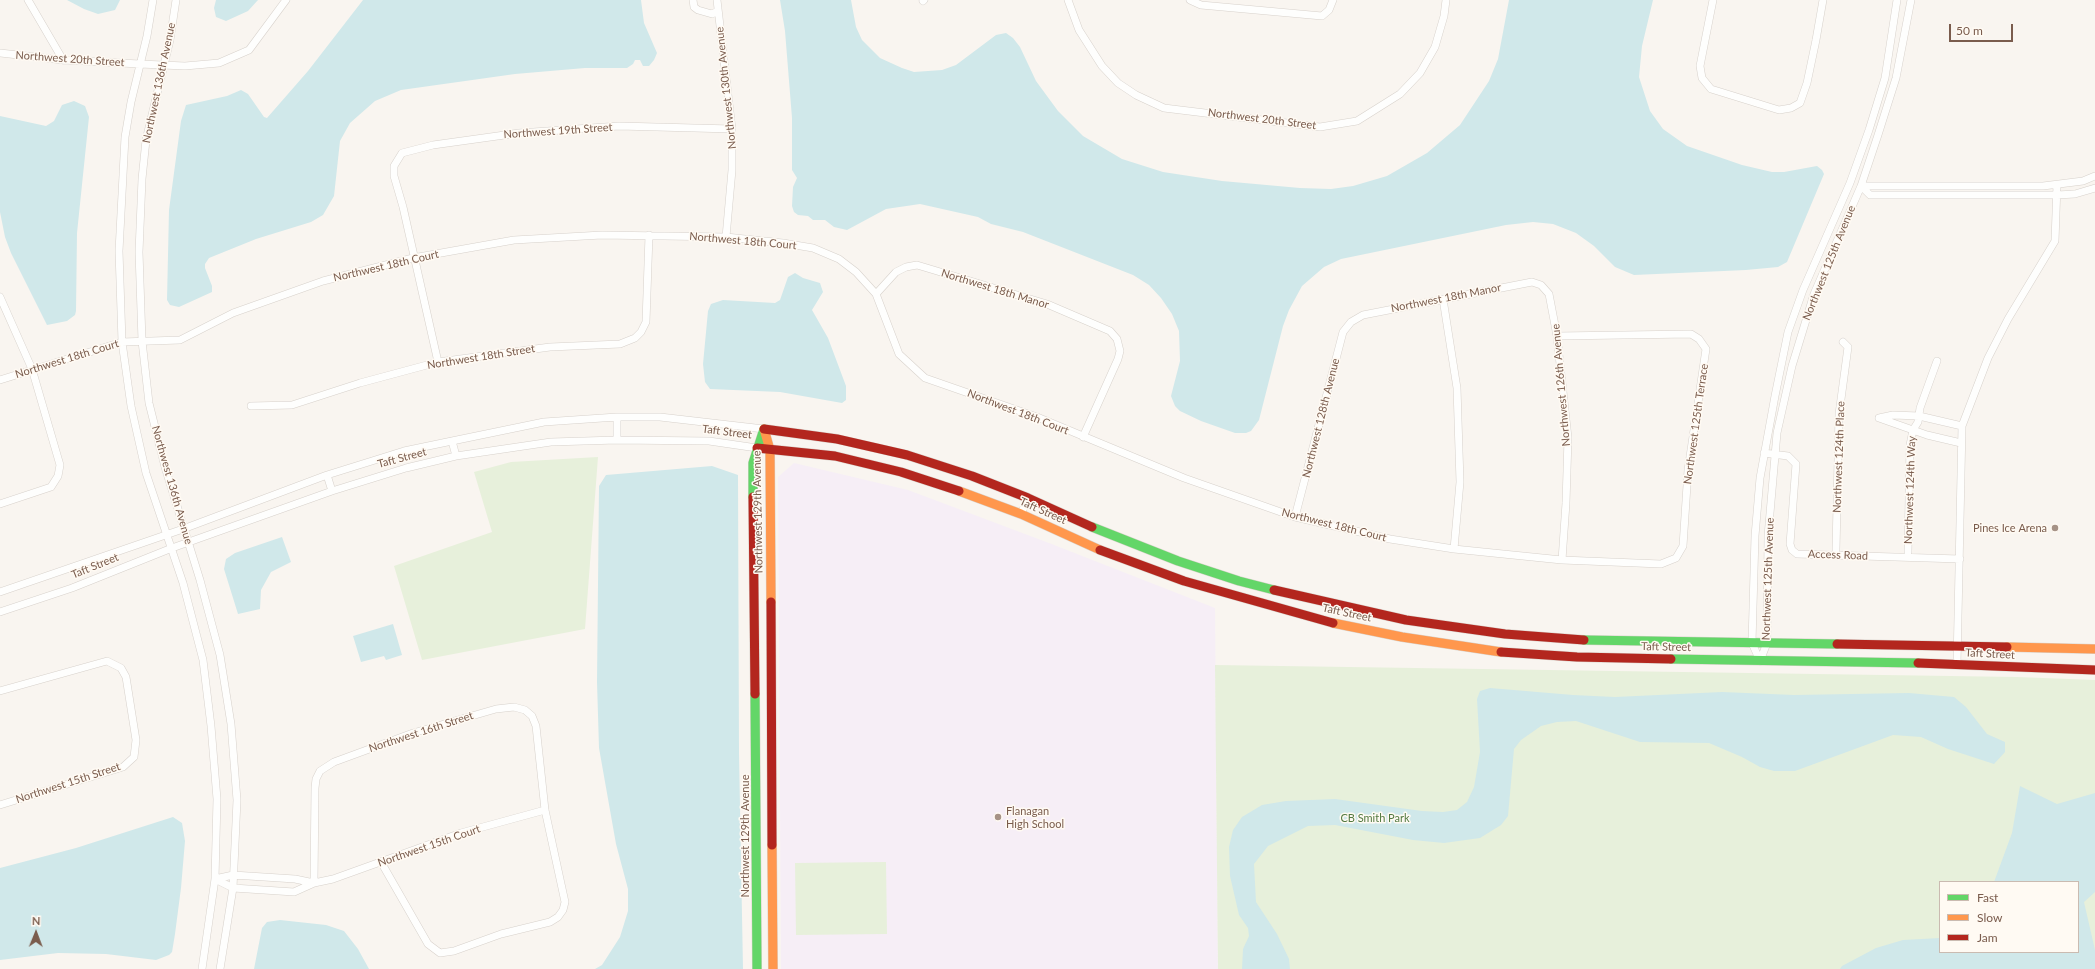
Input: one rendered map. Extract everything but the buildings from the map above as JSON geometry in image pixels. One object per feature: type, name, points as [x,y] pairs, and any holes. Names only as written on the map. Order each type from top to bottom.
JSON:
[{"type":"street","points":[[28,0],[62,60]]},
{"type":"street","name":"Northwest 136th Avenue","points":[[153,0],[131,102],[125,144],[119,251],[122,342],[131,406],[146,473],[172,548],[203,660],[211,726],[217,799],[215,879],[202,969]]},
{"type":"street","name":"Northwest 136th Avenue","points":[[176,0],[170,40],[146,140],[142,179],[138,252],[142,341],[149,403],[183,529],[200,580],[220,655],[231,724],[237,800],[234,875],[220,969]]},
{"type":"street","name":"Northwest 20th Street","points":[[0,53],[62,60],[140,64],[185,66],[219,63],[249,50],[286,0]]},
{"type":"street","name":"Northwest 130th Avenue","points":[[693,0],[694,7],[698,10],[712,14],[718,11]]},
{"type":"street","name":"Northwest 130th Avenue","points":[[717,0],[732,129],[732,170],[726,237]]},
{"type":"street","name":"Northwest 20th Street","points":[[1068,0],[1079,30],[1102,66],[1118,84],[1164,108],[1320,127],[1357,121],[1400,94],[1420,73],[1436,47],[1444,16],[1446,0]]},
{"type":"street","points":[[1190,0],[1201,5],[1322,16],[1329,10],[1333,0]]},
{"type":"street","points":[[1713,0],[1700,66],[1702,78],[1711,89],[1779,110],[1791,108],[1800,102],[1807,83],[1823,0]]},
{"type":"street","name":"Northwest 125th Avenue","points":[[1760,662],[1752,643],[1755,536],[1760,478],[1764,453],[1788,332],[1823,241],[1850,183],[1869,130],[1885,78],[1897,0]]},
{"type":"street","name":"Northwest 125th Avenue","points":[[1760,662],[1767,643],[1768,536],[1778,433],[1785,397],[1803,328],[1833,248],[1861,186],[1896,78],[1911,0]]},
{"type":"street","name":"Northwest 19th Street","points":[[413,258],[403,207],[394,176],[394,166],[402,152],[433,145],[518,133],[619,126],[732,129]]},
{"type":"street","points":[[1861,186],[1932,187],[2057,185],[2083,181],[2095,176]]},
{"type":"street","points":[[1957,664],[1962,426],[1988,358],[2008,319],[2055,241],[2057,185]]},
{"type":"street","points":[[1861,186],[1870,195],[2057,195],[2075,194],[2095,188]]},
{"type":"street","name":"Northwest 18th Court","points":[[0,380],[122,342],[180,340],[233,312],[323,281],[413,258],[514,240],[602,235],[649,235],[726,237],[783,243],[812,248],[839,259],[856,272],[876,294],[899,354],[925,378],[1036,417],[1184,478],[1295,517],[1390,539],[1454,549],[1562,560],[1661,564],[1676,558]]},
{"type":"street","name":"Northwest 18th Street","points":[[251,406],[292,405],[360,383],[438,362],[550,347],[620,344],[635,338],[641,332],[646,322],[649,235]]},
{"type":"street","points":[[413,258],[438,362]]},
{"type":"street","name":"Northwest 18th Manor","points":[[876,294],[896,272],[906,267],[917,265],[1047,304],[1110,331],[1117,339],[1120,351],[1118,359],[1083,437]]},
{"type":"street","name":"Northwest 18th Manor","points":[[1352,322],[1363,315],[1519,283],[1532,282],[1541,285]]},
{"type":"street","name":"Northwest 126th Avenue","points":[[1541,285],[1549,294],[1551,299],[1557,336],[1568,438],[1562,560]]},
{"type":"street","points":[[0,297],[32,369],[60,465],[58,476],[51,487],[0,504]]},
{"type":"street","points":[[1444,299],[1457,388],[1460,482],[1454,549]]},
{"type":"street","name":"Northwest 128th Avenue","points":[[1295,517],[1343,332],[1352,322]]},
{"type":"street","name":"Northwest 125th Terrace","points":[[1557,336],[1681,333],[1691,334],[1699,338],[1706,349],[1688,470],[1683,546],[1676,558]]},
{"type":"street","name":"Northwest 124th Place","points":[[1836,550],[1839,414],[1848,347],[1843,342]]},
{"type":"street","name":"Northwest 124th Way","points":[[1908,552],[1909,467],[1913,430],[1937,361]]},
{"type":"street","points":[[1961,443],[1913,430],[1878,418],[1893,415],[1919,416],[1962,426]]},
{"type":"street","points":[[617,417],[617,440]]},
{"type":"street","name":"Taft Street","points":[[0,592],[183,529],[327,475],[404,451],[544,422],[617,417],[660,417],[837,440],[907,455],[972,476],[1028,498],[1099,530],[1146,549],[1239,581],[1406,620],[1505,634],[1579,640],[2095,649]]},
{"type":"street","name":"Northwest 129th Avenue","points":[[757,969],[753,463],[764,430]]},
{"type":"street","name":"Northwest 129th Avenue","points":[[764,430],[770,450],[773,969]]},
{"type":"street","name":"Taft Street","points":[[0,612],[72,588],[172,548],[332,491],[406,468],[456,456],[551,442],[617,440],[709,441],[770,450],[835,456],[902,472],[966,492],[1021,514],[1092,547],[1155,571],[1234,597],[1339,624],[1402,637],[1501,652],[1577,657],[1760,662],[1957,664],[2095,670]]},
{"type":"street","points":[[452,441],[456,456]]},
{"type":"street","name":"Access Road","points":[[1764,453],[1788,456],[1796,464],[1790,544],[1792,550],[1797,554],[1960,559]]},
{"type":"street","points":[[327,475],[332,491]]},
{"type":"street","points":[[1021,514],[1028,498]]},
{"type":"street","name":"Northwest 15th Street","points":[[0,691],[107,661],[121,668],[126,677],[136,740],[134,757],[123,767],[0,805]]},
{"type":"street","name":"Northwest 16th Street","points":[[314,883],[315,788],[316,779],[320,771],[334,762],[421,730],[496,709],[514,707],[526,710],[532,716],[536,726],[545,810]]},
{"type":"street","points":[[381,862],[428,944],[440,953],[454,951],[501,934],[550,922],[558,917],[563,910],[565,902],[545,810]]},
{"type":"street","name":"Northwest 15th Court","points":[[215,879],[233,888],[294,892],[314,883],[333,879],[461,833],[545,810]]},
{"type":"street","points":[[757,854],[773,842]]},
{"type":"street","name":"Northwest 15th Court","points":[[215,879],[234,875],[295,878],[314,883]]},
{"type":"shaded area","name":"Flanagan High School","points":[[794,463],[908,490],[1215,608],[1218,969],[781,969],[778,477]]},
{"type":"green space","points":[[598,457],[585,629],[422,660],[394,566],[492,532],[474,472],[511,462]]},
{"type":"green space","name":"CB Smith Park","points":[[1215,665],[2017,677],[2095,680],[2095,969],[1218,969]]},
{"type":"green space","points":[[886,862],[887,934],[796,935],[795,863]]},
{"type":"water","points":[[67,0],[120,0],[115,10],[98,14],[84,9]]},
{"type":"water","points":[[216,0],[258,0],[248,11],[226,21],[216,17],[214,8]]},
{"type":"water","points":[[363,0],[641,0],[644,23],[657,53],[649,66],[643,66],[640,60],[635,60],[633,64],[627,68],[585,68],[515,74],[401,90],[375,101],[350,123],[340,141],[334,196],[323,215],[311,222],[256,239],[209,258],[205,264],[205,268],[212,286],[212,292],[179,307],[170,305],[167,300],[169,210],[181,121],[186,105],[227,96],[241,90],[248,94],[264,117],[267,118],[308,71]]},
{"type":"water","points":[[780,0],[851,0],[856,27],[862,40],[880,58],[914,72],[942,70],[956,65],[996,35],[1006,33],[1013,38],[1020,47],[1036,81],[1058,111],[1083,136],[1122,159],[1163,172],[1222,181],[1300,188],[1331,189],[1353,186],[1387,176],[1427,153],[1460,125],[1489,81],[1498,59],[1509,0],[1653,0],[1642,46],[1639,77],[1650,111],[1663,129],[1687,146],[1742,165],[1772,172],[1784,172],[1817,166],[1824,174],[1787,262],[1778,267],[1746,270],[1634,275],[1615,267],[1594,246],[1576,233],[1553,224],[1533,222],[1506,225],[1341,259],[1324,267],[1302,286],[1289,310],[1283,326],[1259,420],[1251,431],[1246,433],[1235,433],[1201,421],[1180,411],[1175,406],[1171,396],[1180,361],[1179,331],[1172,314],[1161,298],[1149,285],[1133,275],[1023,232],[991,224],[978,217],[920,204],[886,209],[847,230],[834,227],[825,220],[813,220],[808,216],[798,215],[794,212],[792,206],[793,187],[797,178],[792,170],[792,118],[785,31]]},
{"type":"water","points":[[74,101],[85,106],[89,117],[77,233],[76,311],[75,315],[67,321],[47,325],[11,253],[5,237],[0,212],[0,116],[46,126],[54,121],[62,105]]},
{"type":"water","points":[[795,273],[803,278],[820,283],[823,292],[812,310],[828,338],[846,386],[846,400],[842,403],[780,392],[710,389],[705,382],[703,364],[708,311],[711,304],[723,300],[775,303],[780,300],[788,277]]},
{"type":"water","points":[[712,466],[738,475],[739,753],[743,969],[595,969],[602,965],[620,937],[628,911],[628,889],[616,844],[599,748],[597,682],[599,486],[606,475]]},
{"type":"water","points":[[282,537],[291,562],[271,572],[261,590],[260,609],[238,614],[224,569],[226,559],[235,553]]},
{"type":"water","points":[[393,624],[402,655],[386,660],[384,656],[361,662],[353,636]]},
{"type":"water","points":[[1490,688],[1615,697],[1722,692],[1794,695],[1909,693],[1954,697],[1966,707],[1987,734],[2005,742],[2005,752],[1994,764],[1948,749],[1921,737],[1893,735],[1795,771],[1774,771],[1760,767],[1742,757],[1709,743],[1640,742],[1576,721],[1557,722],[1541,726],[1521,740],[1514,749],[1508,816],[1501,825],[1480,838],[1444,843],[1413,840],[1335,825],[1308,826],[1268,846],[1254,864],[1256,902],[1277,934],[1289,959],[1290,969],[1242,969],[1243,949],[1249,936],[1248,928],[1239,915],[1230,876],[1229,847],[1233,830],[1242,817],[1262,805],[1286,801],[1335,799],[1422,811],[1443,812],[1457,810],[1467,802],[1474,787],[1480,752],[1477,699],[1480,691]]},
{"type":"water","points":[[2020,786],[2057,804],[2095,793],[2095,892],[2084,902],[2095,950],[2095,969],[1840,969],[1842,966],[1876,948],[1903,940],[1939,938],[1939,953],[2079,953],[2079,881],[1994,881],[2012,833]]},
{"type":"water","points":[[173,817],[182,823],[185,841],[175,934],[172,952],[169,955],[156,960],[106,954],[58,953],[0,960],[0,868],[76,848]]},
{"type":"water","points":[[280,920],[326,925],[344,931],[358,949],[369,969],[254,969],[262,928],[267,922]]},
{"type":"traffic: fast","points":[[753,497],[753,463],[764,429]]},
{"type":"traffic: fast","points":[[1092,527],[1178,561],[1239,581],[1274,590]]},
{"type":"traffic: fast","points":[[1584,640],[1837,644]]},
{"type":"traffic: fast","points":[[1671,659],[1918,663]]},
{"type":"traffic: fast","points":[[755,694],[757,969]]},
{"type":"traffic: slow","points":[[764,429],[770,450],[771,602]]},
{"type":"traffic: slow","points":[[959,491],[1021,514],[1100,550]]},
{"type":"traffic: slow","points":[[1333,623],[1402,637],[1501,652]]},
{"type":"traffic: slow","points":[[2007,647],[2095,649]]},
{"type":"traffic: slow","points":[[772,845],[773,969]]},
{"type":"traffic: jam","points":[[764,429],[837,439],[907,455],[972,476],[1028,498],[1092,527]]},
{"type":"traffic: jam","points":[[757,448],[835,456],[901,472],[959,491]]},
{"type":"traffic: jam","points":[[753,497],[755,694]]},
{"type":"traffic: jam","points":[[1100,550],[1184,581],[1333,623]]},
{"type":"traffic: jam","points":[[1274,590],[1406,620],[1505,634],[1584,640]]},
{"type":"traffic: jam","points":[[771,602],[772,845]]},
{"type":"traffic: jam","points":[[1837,644],[2007,647]]},
{"type":"traffic: jam","points":[[1501,652],[1577,657],[1671,659]]},
{"type":"traffic: jam","points":[[1918,663],[2095,670]]},
{"type":"place","name":"Pines Ice Arena","points":[[2055,528]]},
{"type":"place","name":"Flanagan High School","points":[[998,817]]}]
